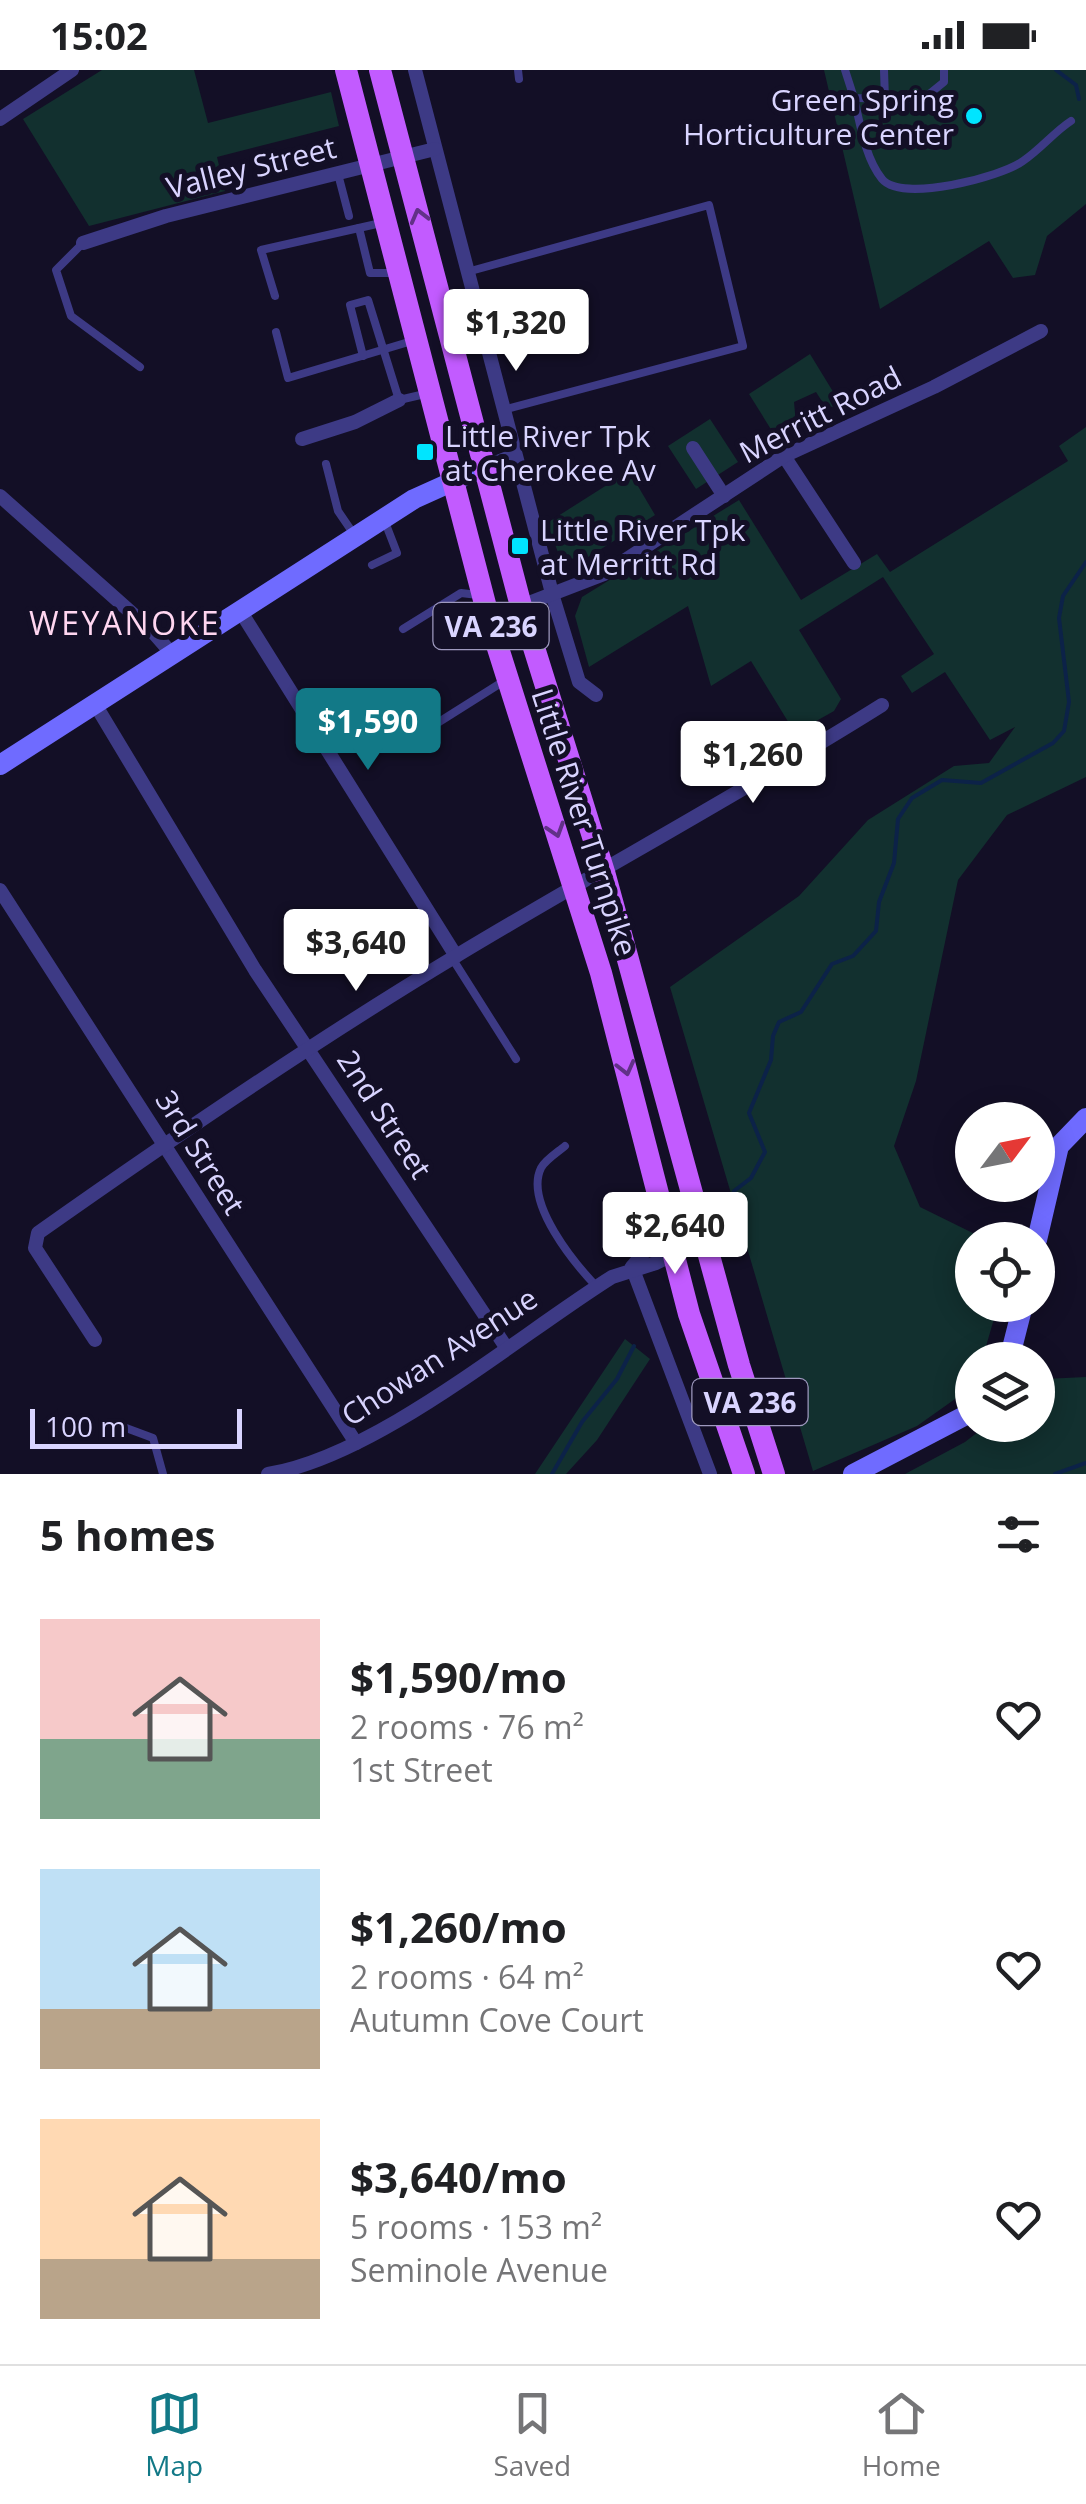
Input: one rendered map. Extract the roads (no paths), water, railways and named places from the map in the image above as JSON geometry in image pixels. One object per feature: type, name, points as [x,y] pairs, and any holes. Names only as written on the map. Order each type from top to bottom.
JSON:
[{"type":"main road","name":"Little River Turnpike","points":[[346,70],[483,595],[617,1031],[670,1245],[744,1474]]},
{"type":"main road","name":"Little River Turnpike","points":[[380,70],[521,606],[604,872],[702,1231],[774,1474]]},
{"type":"street","points":[[0,119],[72,70]]},
{"type":"street","points":[[414,70],[553,596],[579,682],[596,695]]},
{"type":"street","name":"Valley Street","points":[[82,243],[166,216],[435,148]]},
{"type":"street","name":"Merritt Road","points":[[521,606],[604,574],[784,456],[934,388],[1040,331]]},
{"type":"street","points":[[302,439],[355,422],[399,400]]},
{"type":"street","points":[[694,448],[724,496]]},
{"type":"street","points":[[0,766],[384,518],[452,478],[515,455]]},
{"type":"street","points":[[784,456],[854,563]]},
{"type":"street","points":[[0,496],[152,630],[172,654]]},
{"type":"street","points":[[241,612],[454,957]]},
{"type":"street","name":"2nd Street","points":[[95,704],[255,970],[506,1347]]},
{"type":"street","points":[[96,1340],[34,1240],[38,1233],[454,957],[882,705]]},
{"type":"street","name":"3rd Street","points":[[0,890],[356,1444]]},
{"type":"street","points":[[1041,1222],[1059,1146],[1086,1118]]},
{"type":"street","name":"Chowan Avenue","points":[[268,1474],[314,1464],[356,1444],[632,1267],[650,1245],[670,1245],[702,1231]]},
{"type":"street","points":[[632,1267],[710,1474]]},
{"type":"street","points":[[853,1474],[955,1421]]},
{"type":"lane","points":[[845,70],[862,136],[883,180],[896,187],[940,187],[1020,164],[1071,121]]},
{"type":"lane","points":[[884,70],[885,99]]},
{"type":"lane","points":[[854,98],[922,99],[944,82],[944,70]]},
{"type":"lane","points":[[338,174],[348,216]]},
{"type":"lane","points":[[467,272],[709,205],[742,346],[503,410]]},
{"type":"lane","points":[[275,296],[261,250],[385,222]]},
{"type":"lane","points":[[359,228],[370,273],[398,272]]},
{"type":"lane","points":[[82,243],[56,270],[71,316],[140,368]]},
{"type":"lane","points":[[364,356],[350,306],[368,300],[399,400],[430,393]]},
{"type":"lane","points":[[276,332],[288,378],[416,340]]},
{"type":"lane","points":[[326,464],[338,511],[355,536]]},
{"type":"lane","points":[[372,565],[396,553],[384,518]]},
{"type":"lane","points":[[402,629],[461,593],[483,595]]},
{"type":"lane","points":[[439,722],[508,678]]},
{"type":"lane","points":[[454,957],[516,1059]]},
{"type":"lane","points":[[565,1146],[541,1168],[547,1220],[564,1250],[596,1287]]},
{"type":"lane","points":[[118,1424],[153,1438],[163,1474]]},
{"type":"waterway","points":[[1056,70],[1076,85],[1079,99]]},
{"type":"waterway","points":[[734,1191],[751,1178],[765,1152],[749,1113],[771,1060],[779,1022],[801,1012],[832,964],[853,956],[876,931],[879,902],[894,863],[898,819],[912,798],[942,780],[981,783],[1053,743],[1064,731],[1069,702],[1059,618],[1063,596],[1086,562]]},
{"type":"waterway","points":[[552,1474],[582,1422],[617,1379],[634,1346]]},
{"type":"waterway","points":[[1055,1474],[1086,1463]]},
{"type":"place","name":"Green Spring Horticulture Center","points":[[974,116]]},
{"type":"place","name":"Little River Tpk at Cherokee Av","points":[[425,452]]},
{"type":"place","name":"Little River Tpk at Merritt Rd","points":[[520,546]]},
{"type":"district","name":"WEYANOKE","points":[[125,622]]}]
